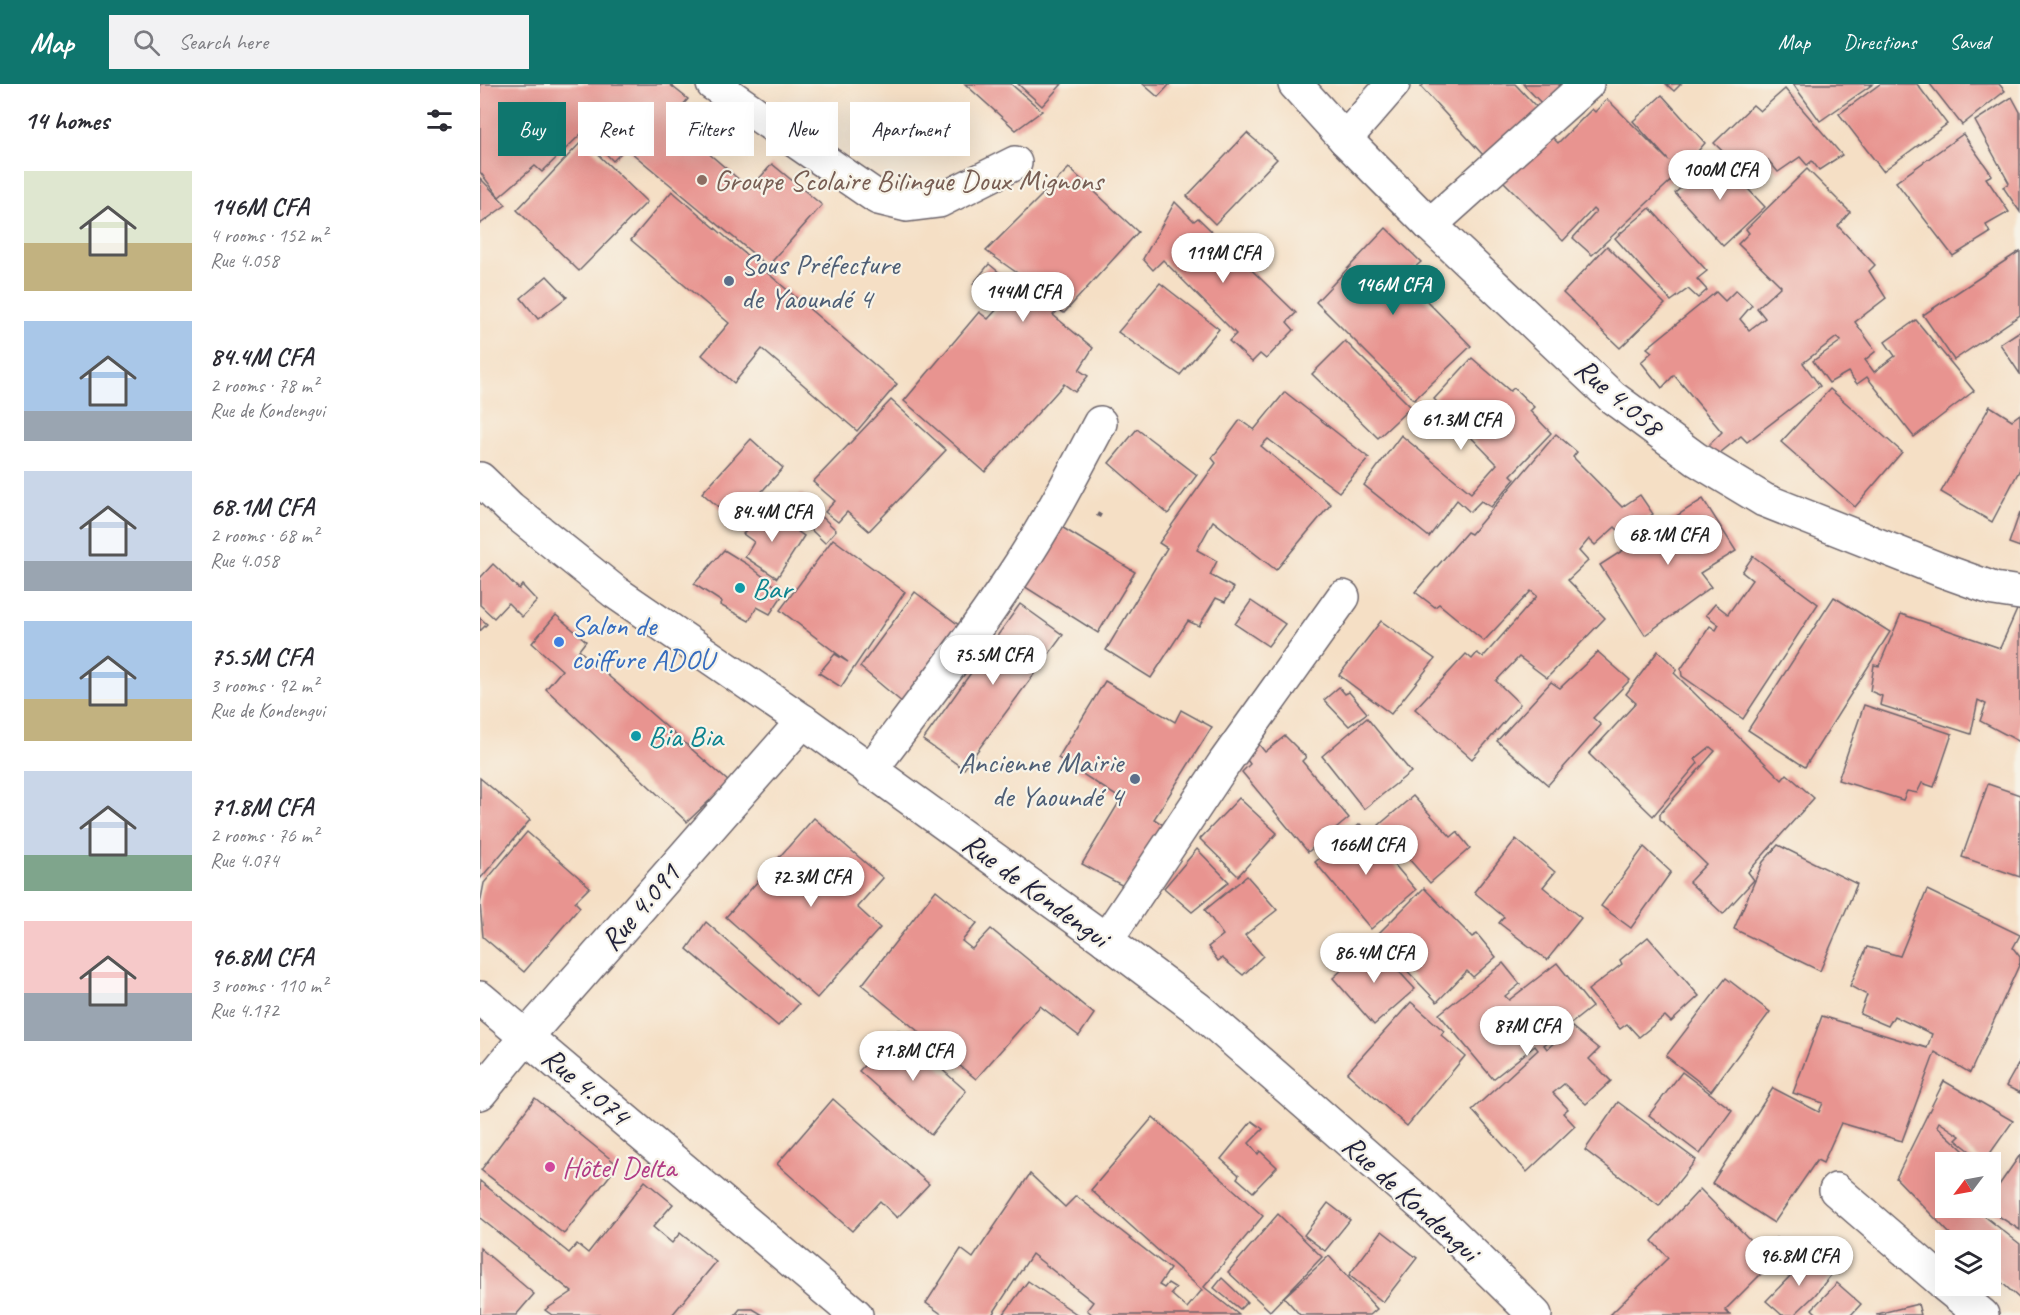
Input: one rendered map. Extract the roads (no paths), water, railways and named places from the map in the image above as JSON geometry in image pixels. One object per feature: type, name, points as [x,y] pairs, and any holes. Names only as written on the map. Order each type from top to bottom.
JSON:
[{"type":"street","points":[[713,84],[878,198],[907,205],[939,201],[1015,163]]},
{"type":"street","name":"Rue 4.058","points":[[1295,84],[1345,139],[1430,225],[1612,396],[1696,459],[1764,500],[1941,570],[1994,588],[2020,592]]},
{"type":"street","points":[[1345,139],[1393,84]]},
{"type":"street","points":[[1430,225],[1587,84]]},
{"type":"street","points":[[870,771],[978,628],[1016,572],[1100,423]]},
{"type":"street","name":"Rue de Kondengui","points":[[480,479],[510,508],[615,592],[803,721],[1198,1009],[1418,1201],[1535,1315]]},
{"type":"street","points":[[1106,940],[1225,762],[1343,597]]},
{"type":"street","name":"Rue 4.091","points":[[480,1093],[526,1036],[803,721]]},
{"type":"street","name":"Rue 4.074","points":[[480,998],[856,1315]]},
{"type":"street","points":[[1836,1190],[1935,1276]]},
{"type":"street","points":[[1959,1296],[1982,1315]]},
{"type":"place","name":"Groupe Scolaire Bilingue Doux Mignons","points":[[702,180]]},
{"type":"place","name":"Sous Préfecture de Yaoundé 4","points":[[729,281]]},
{"type":"place","name":"Bar","points":[[740,588]]},
{"type":"place","name":"Salon de coiffure ADOU","points":[[559,642]]},
{"type":"place","name":"Bia Bia","points":[[636,736]]},
{"type":"place","name":"Ancienne Mairie de Yaoundé 4","points":[[1135,779]]},
{"type":"place","name":"Hôtel Delta","points":[[550,1167]]}]
